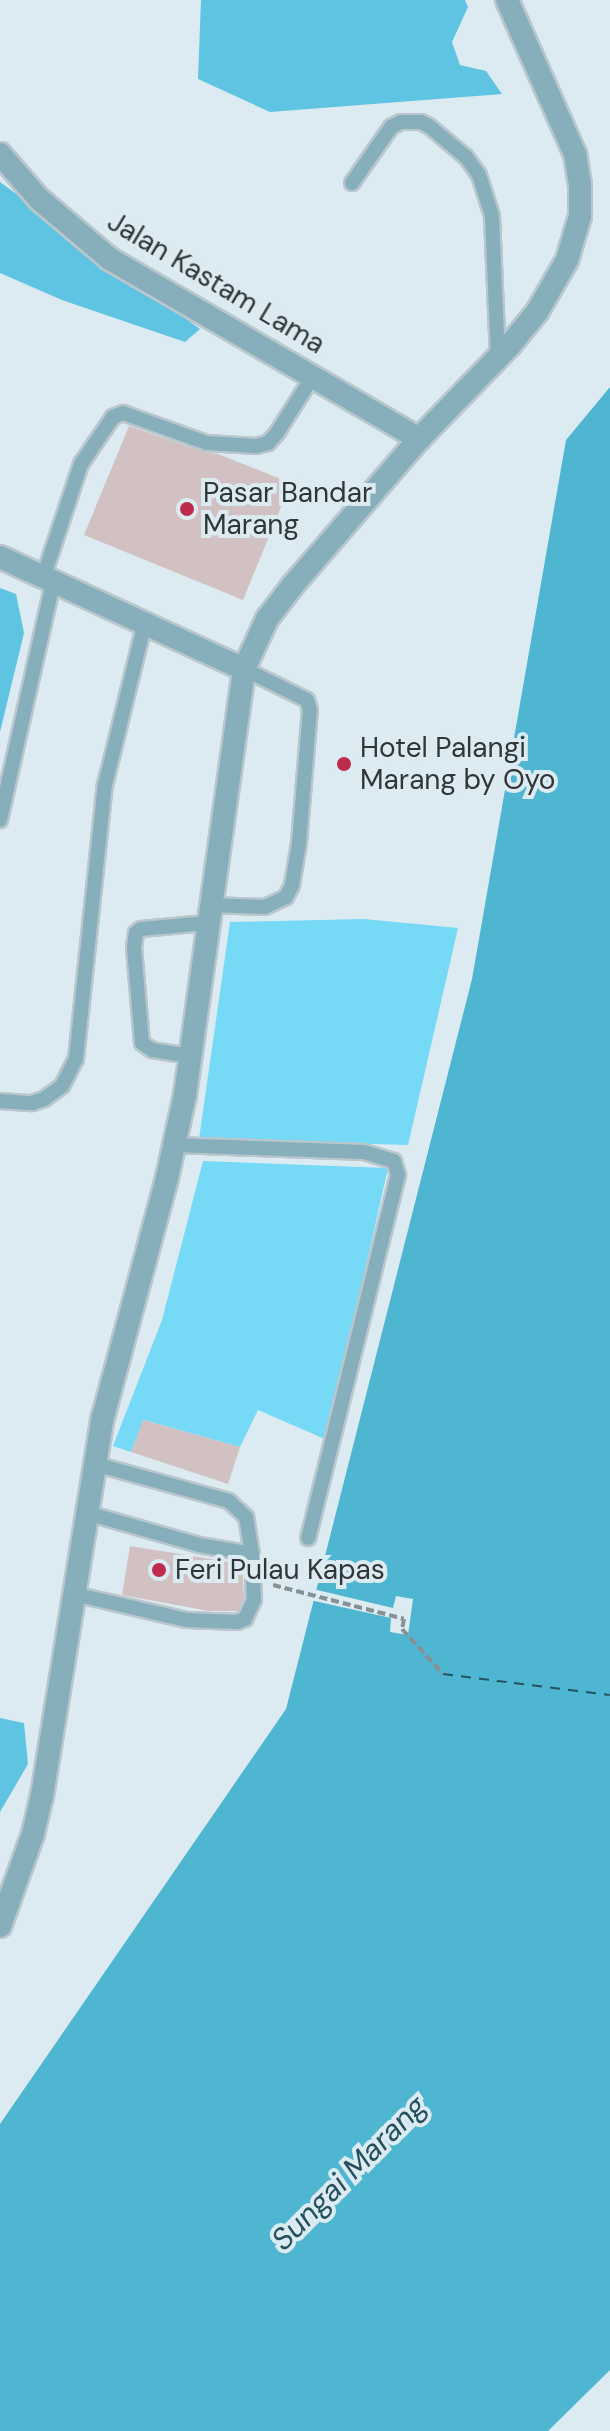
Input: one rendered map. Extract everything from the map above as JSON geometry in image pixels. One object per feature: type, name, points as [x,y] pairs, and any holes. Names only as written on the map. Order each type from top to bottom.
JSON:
[{"type":"street","points":[[0,1926],[33,1834],[42,1796],[103,1417],[174,1145],[190,1056],[244,669],[267,619],[293,585],[419,439],[498,358],[556,283],[575,239],[580,216],[580,185],[575,154],[511,1]]},
{"type":"street","name":"Jalan Kastam Lama","points":[[0,154],[39,199],[110,259],[419,439]]},
{"type":"street","points":[[0,557],[244,669]]},
{"type":"lane","points":[[352,183],[391,127],[401,122],[421,122],[429,126],[466,157],[479,175],[492,216],[498,358]]},
{"type":"lane","points":[[0,820],[49,577],[81,464],[113,417],[129,414],[207,443],[256,446],[268,443],[277,433],[313,376]]},
{"type":"lane","points":[[0,1101],[32,1103],[44,1099],[62,1086],[76,1059],[105,785],[145,622]]},
{"type":"lane","points":[[190,1056],[152,1050],[142,1043],[134,947],[136,933],[141,929],[208,914],[265,907],[279,902],[292,885],[297,857],[310,710],[301,695],[244,669]]},
{"type":"lane","points":[[174,1145],[364,1152],[394,1161],[398,1175],[308,1538]]},
{"type":"lane","points":[[74,1594],[187,1620],[237,1622],[245,1619],[254,1600],[252,1554],[246,1517],[229,1501],[95,1464]]},
{"type":"lane","points":[[87,1513],[199,1545],[252,1554]]},
{"type":"path","points":[[293,1590],[404,1619],[402,1629],[443,1674]]},
{"type":"shaded area","points":[[201,0],[465,0],[468,7],[452,42],[460,65],[486,71],[502,94],[270,112],[198,79]]},
{"type":"shaded area","points":[[0,182],[200,329],[185,342],[62,300],[0,273]]},
{"type":"shaded area","points":[[0,588],[16,594],[24,633],[0,732]]},
{"type":"shaded area","points":[[364,919],[458,928],[408,1145],[199,1139],[230,922]]},
{"type":"shaded area","points":[[203,1161],[388,1168],[327,1440],[258,1410],[240,1447],[144,1420],[131,1452],[113,1446],[162,1320]]},
{"type":"shaded area","points":[[0,1718],[24,1723],[28,1764],[0,1812]]},
{"type":"water","name":"Sungai Marang","points":[[610,387],[610,2370],[548,2431],[0,2431],[0,2124],[286,1709],[472,979],[566,440]]},
{"type":"pier","points":[[313,1589],[393,1608],[396,1596],[413,1599],[408,1635],[390,1632],[391,1618],[310,1600]]},
{"type":"building","name":"Pasar Bandar Marang","points":[[129,426],[218,454],[291,483],[243,600],[84,535]]},
{"type":"building","points":[[143,1420],[240,1447],[228,1484],[131,1452]]},
{"type":"building","points":[[130,1546],[242,1564],[244,1598],[238,1611],[209,1611],[122,1595]]},
{"type":"ferry route","points":[[443,1674],[610,1695]]},
{"type":"place","name":"Pasar Bandar Marang","points":[[187,509]]},
{"type":"place","name":"Hotel Palangi Marang by Oyo","points":[[344,764]]},
{"type":"place","name":"Feri Pulau Kapas","points":[[159,1570]]}]
